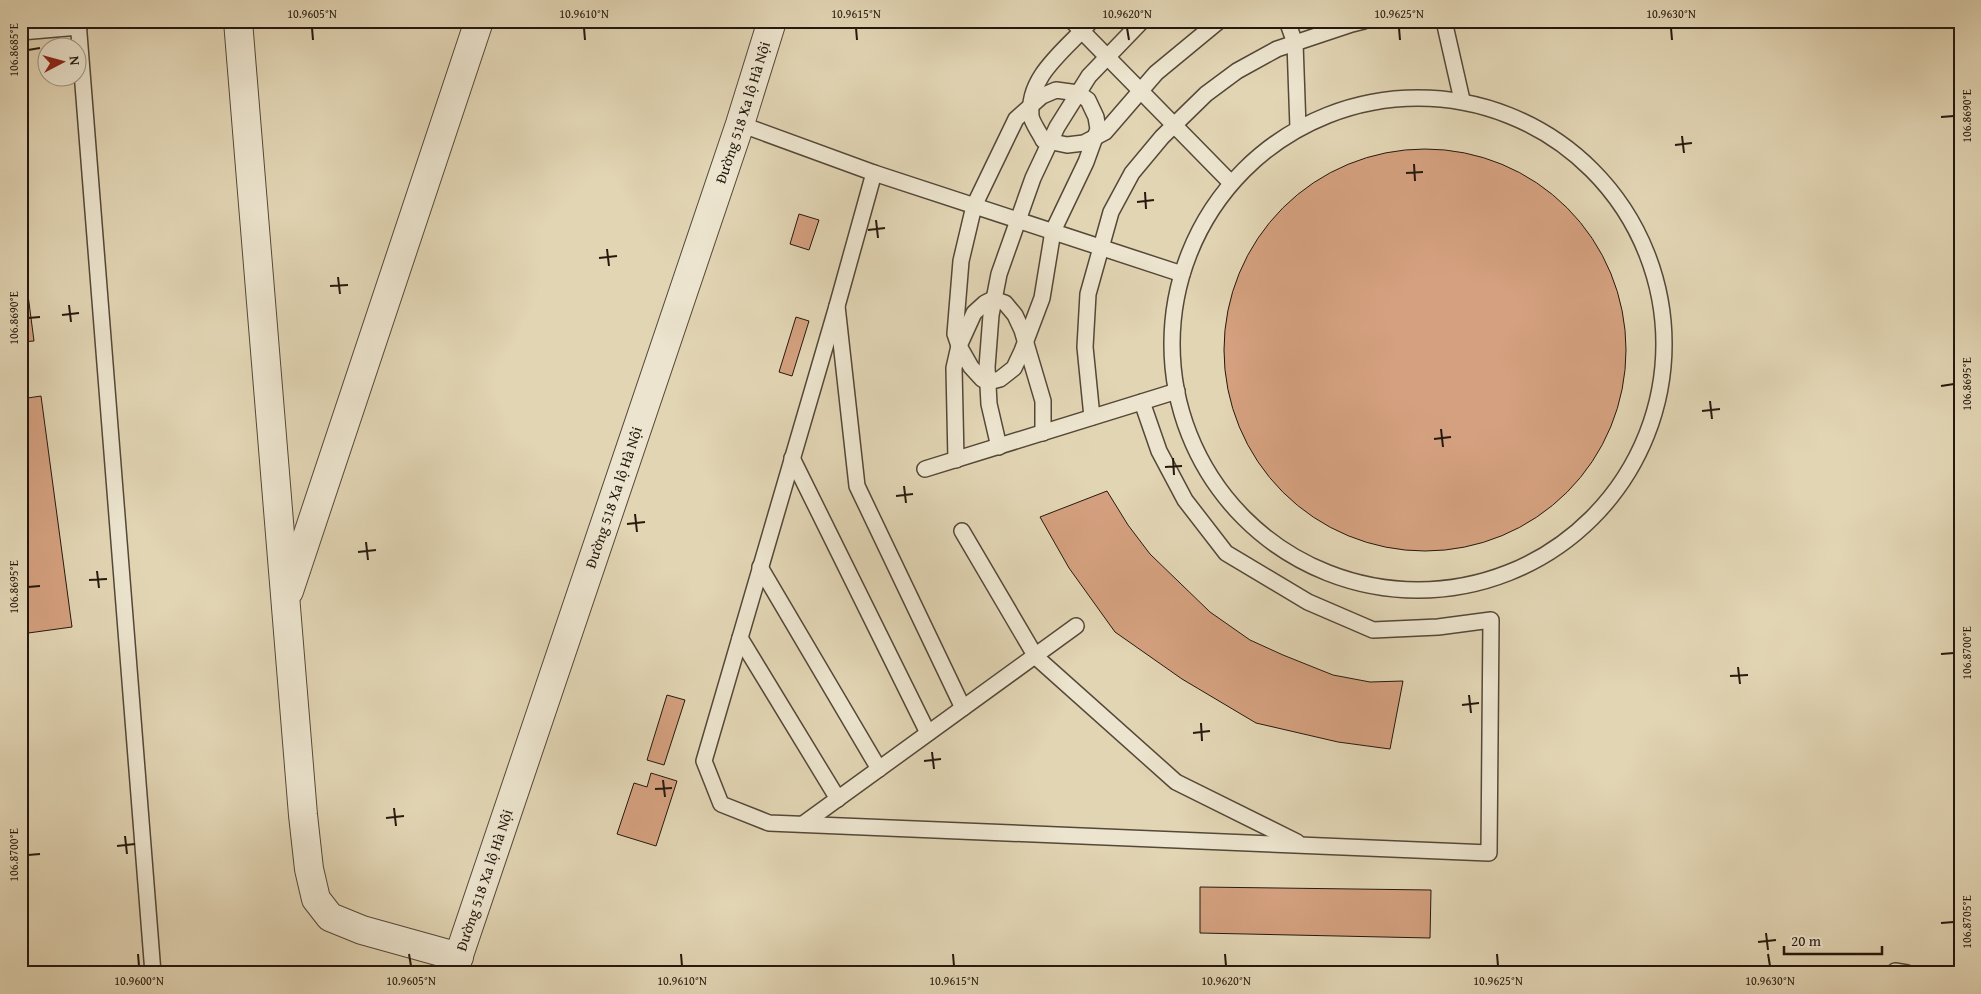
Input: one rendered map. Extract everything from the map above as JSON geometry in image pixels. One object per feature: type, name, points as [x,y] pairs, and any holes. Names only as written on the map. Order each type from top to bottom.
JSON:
[{"type":"street","points":[[238,21],[284,604],[307,851],[316,899],[330,916],[456,965]]},
{"type":"street","points":[[284,604],[479,21]]},
{"type":"street","name":"Đường 518 Xa lộ Hà Nội","points":[[456,965],[740,124],[772,21]]},
{"type":"lane","points":[[998,447],[989,404],[988,350],[993,299],[999,274],[1033,178],[1078,93],[1089,76],[1142,21]]},
{"type":"lane","points":[[1219,21],[1156,73],[1140,91],[1105,132],[1084,143],[1067,145],[1044,140],[1031,117],[1032,97],[1037,84],[1045,70],[1082,25],[1107,57],[1140,91],[1175,125],[1231,183]]},
{"type":"lane","points":[[1287,21],[1295,43],[1298,128]]},
{"type":"lane","points":[[1092,418],[1085,347],[1088,294],[1111,212],[1132,173],[1162,137],[1206,94],[1237,71],[1277,49],[1364,21]]},
{"type":"lane","points":[[1444,21],[1462,100]]},
{"type":"lane","points":[[21,32],[78,24],[153,973]]},
{"type":"lane","points":[[1056,90],[1078,93],[1088,100],[1096,117],[1098,129],[1086,162],[1053,232],[1042,298],[1026,342],[1014,368],[1000,379],[988,382],[982,379],[971,367],[959,346],[955,334],[960,270],[974,206],[1016,119],[1042,96],[1056,90]]},
{"type":"lane","points":[[1406,96],[1462,100],[1534,126],[1595,171],[1639,234],[1662,307],[1662,383],[1639,456],[1594,518],[1533,564],[1461,589],[1385,590],[1312,567],[1249,524],[1202,463],[1177,391],[1172,352],[1174,313],[1182,274],[1202,226],[1231,183],[1262,152],[1298,128],[1350,106],[1406,96]]},
{"type":"lane","points":[[740,124],[874,173],[1182,274]]},
{"type":"lane","points":[[874,173],[704,761],[721,804],[769,823],[1489,853],[1491,620],[1438,627],[1373,630],[1308,602],[1226,553],[1185,500],[1159,451],[1142,402]]},
{"type":"lane","points":[[956,460],[954,368],[959,346],[974,313],[984,303],[993,299],[1005,303],[1015,316],[1026,342],[1043,401],[1043,433]]},
{"type":"lane","points":[[837,306],[857,486],[963,708]]},
{"type":"lane","points":[[925,469],[1177,391]]},
{"type":"lane","points":[[792,458],[928,734]]},
{"type":"lane","points":[[962,531],[1036,656],[1176,782],[1302,845]]},
{"type":"lane","points":[[760,567],[879,769]]},
{"type":"lane","points":[[803,824],[1076,626]]},
{"type":"lane","points":[[740,638],[838,799]]},
{"type":"lane","points":[[1895,973],[1895,971],[1907,973]]},
{"type":"building","points":[[1425,149],[1464,153],[1502,164],[1553,194],[1581,222],[1602,255],[1618,292],[1625,330],[1626,350],[1622,389],[1611,427],[1581,478],[1553,506],[1520,527],[1483,543],[1445,550],[1425,551],[1386,547],[1348,536],[1297,506],[1269,478],[1248,445],[1232,408],[1225,370],[1224,350],[1228,311],[1239,273],[1269,222],[1297,194],[1330,173],[1367,157],[1405,150]]},
{"type":"building","points":[[799,214],[819,220],[809,250],[790,244]]},
{"type":"building","points":[[21,241],[34,341],[21,342]]},
{"type":"building","points":[[796,317],[809,321],[792,376],[779,372]]},
{"type":"building","points":[[41,396],[72,627],[21,634],[21,399]]},
{"type":"building","points":[[1107,491],[1128,525],[1150,554],[1210,612],[1250,640],[1333,675],[1370,682],[1403,681],[1390,749],[1338,742],[1256,723],[1182,679],[1115,632],[1069,568],[1040,517]]},
{"type":"building","points":[[667,695],[685,700],[664,765],[647,760]]},
{"type":"building","points":[[651,773],[677,781],[656,846],[617,834],[634,783],[647,787]]},
{"type":"building","points":[[1200,887],[1431,890],[1430,938],[1200,933]]}]
